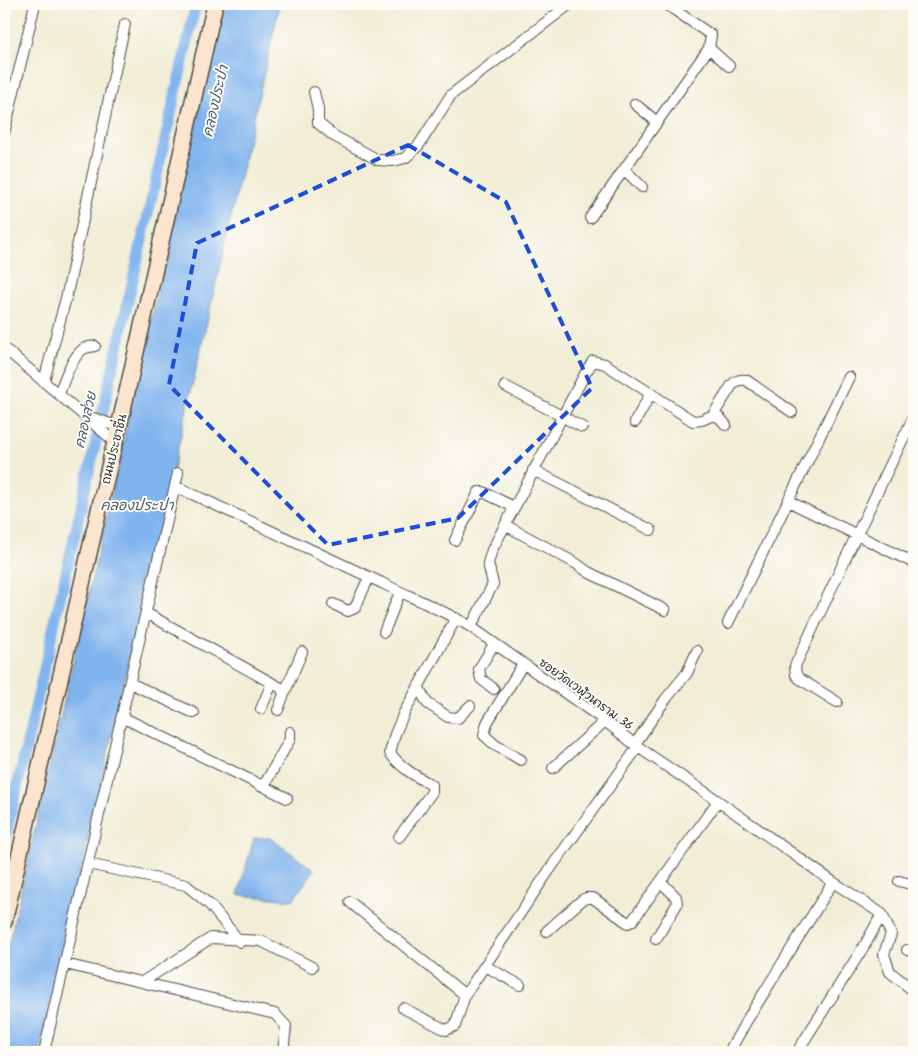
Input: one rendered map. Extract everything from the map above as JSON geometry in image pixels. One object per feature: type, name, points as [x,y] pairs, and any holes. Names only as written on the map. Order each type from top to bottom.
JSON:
[{"type":"street","points":[[4,133],[35,4]]},
{"type":"street","name":"ถนนประชาชื่น","points":[[4,922],[7,891],[119,427],[215,4]]},
{"type":"street","points":[[314,92],[318,109],[318,123],[334,136],[378,160],[393,161],[405,158],[419,145],[451,95],[570,4]]},
{"type":"street","points":[[590,218],[624,169],[645,113],[709,48],[711,35],[666,4]]},
{"type":"street","points":[[44,382],[67,294],[125,24]]},
{"type":"street","points":[[709,48],[729,66]]},
{"type":"street","points":[[624,169],[642,187]]},
{"type":"street","points":[[59,394],[64,377],[74,360],[84,348],[95,346]]},
{"type":"street","points":[[4,348],[115,442]]},
{"type":"street","points":[[471,627],[493,584],[488,563],[492,550],[533,470],[593,361],[605,364],[693,421],[702,420],[713,414],[732,385],[742,379],[792,412]]},
{"type":"street","points":[[728,623],[849,377]]},
{"type":"street","points":[[505,386],[582,427]]},
{"type":"street","points":[[635,422],[651,393]]},
{"type":"street","points":[[713,414],[726,425]]},
{"type":"street","points":[[84,416],[119,427]]},
{"type":"street","points":[[837,702],[800,679],[796,674],[795,666],[914,416]]},
{"type":"street","points":[[533,470],[651,530]]},
{"type":"street","points":[[44,1052],[178,473]]},
{"type":"street","name":"ซอยวัดเวฬุวนาราม 36","points":[[175,486],[284,536],[456,618],[471,627],[604,721],[636,746],[882,914]]},
{"type":"street","points":[[455,540],[476,496],[480,492],[514,506]]},
{"type":"street","points":[[788,501],[914,563]]},
{"type":"street","points":[[504,525],[577,564],[588,572],[665,610]]},
{"type":"street","points":[[333,604],[348,611],[355,608],[369,577]]},
{"type":"street","points":[[384,632],[400,592]]},
{"type":"street","points":[[146,613],[281,688],[284,694]]},
{"type":"street","points":[[399,837],[432,792],[432,785],[417,777],[397,762],[390,753],[404,713],[456,618]]},
{"type":"street","points":[[494,644],[479,669],[481,679],[494,689]]},
{"type":"street","points":[[403,1008],[446,1030],[455,1026],[465,995],[636,746],[665,700],[687,674],[697,651]]},
{"type":"street","points":[[278,710],[302,652]]},
{"type":"street","points":[[521,760],[495,745],[484,735],[486,723],[523,664]]},
{"type":"street","points":[[130,683],[194,713]]},
{"type":"street","points":[[262,709],[272,683]]},
{"type":"street","points":[[419,688],[427,703],[448,717],[458,718],[470,706]]},
{"type":"street","points":[[122,717],[287,798]]},
{"type":"street","points":[[553,768],[604,721]]},
{"type":"street","points":[[260,786],[266,782],[290,739],[290,732]]},
{"type":"street","points":[[547,931],[586,898],[593,898],[628,922],[633,920],[718,801]]},
{"type":"street","points":[[88,864],[186,885],[210,905],[239,941]]},
{"type":"street","points":[[899,881],[914,885]]},
{"type":"street","points":[[656,938],[677,904],[676,897],[660,882]]},
{"type":"street","points":[[729,1052],[833,882]]},
{"type":"street","points":[[350,902],[465,995]]},
{"type":"street","points":[[882,914],[891,934],[884,954],[890,972],[914,990]]},
{"type":"street","points":[[797,1052],[866,943],[882,914]]},
{"type":"street","points":[[142,982],[211,938],[262,941],[312,967]]},
{"type":"street","points":[[64,964],[275,1014],[286,1026],[283,1052]]},
{"type":"street","points":[[485,966],[520,986]]},
{"type":"highlighted area","points":[[408,145],[506,202],[592,388],[458,518],[328,545],[169,385],[197,243]]},
{"type":"water","name":"คลองประปา","points":[[223,4],[280,4],[39,1052],[4,1052],[4,965]]},
{"type":"water","points":[[254,838],[270,838],[314,870],[293,900],[238,895]]},
{"type":"waterway","name":"คลองส่วย","points":[[4,844],[196,4]]}]
